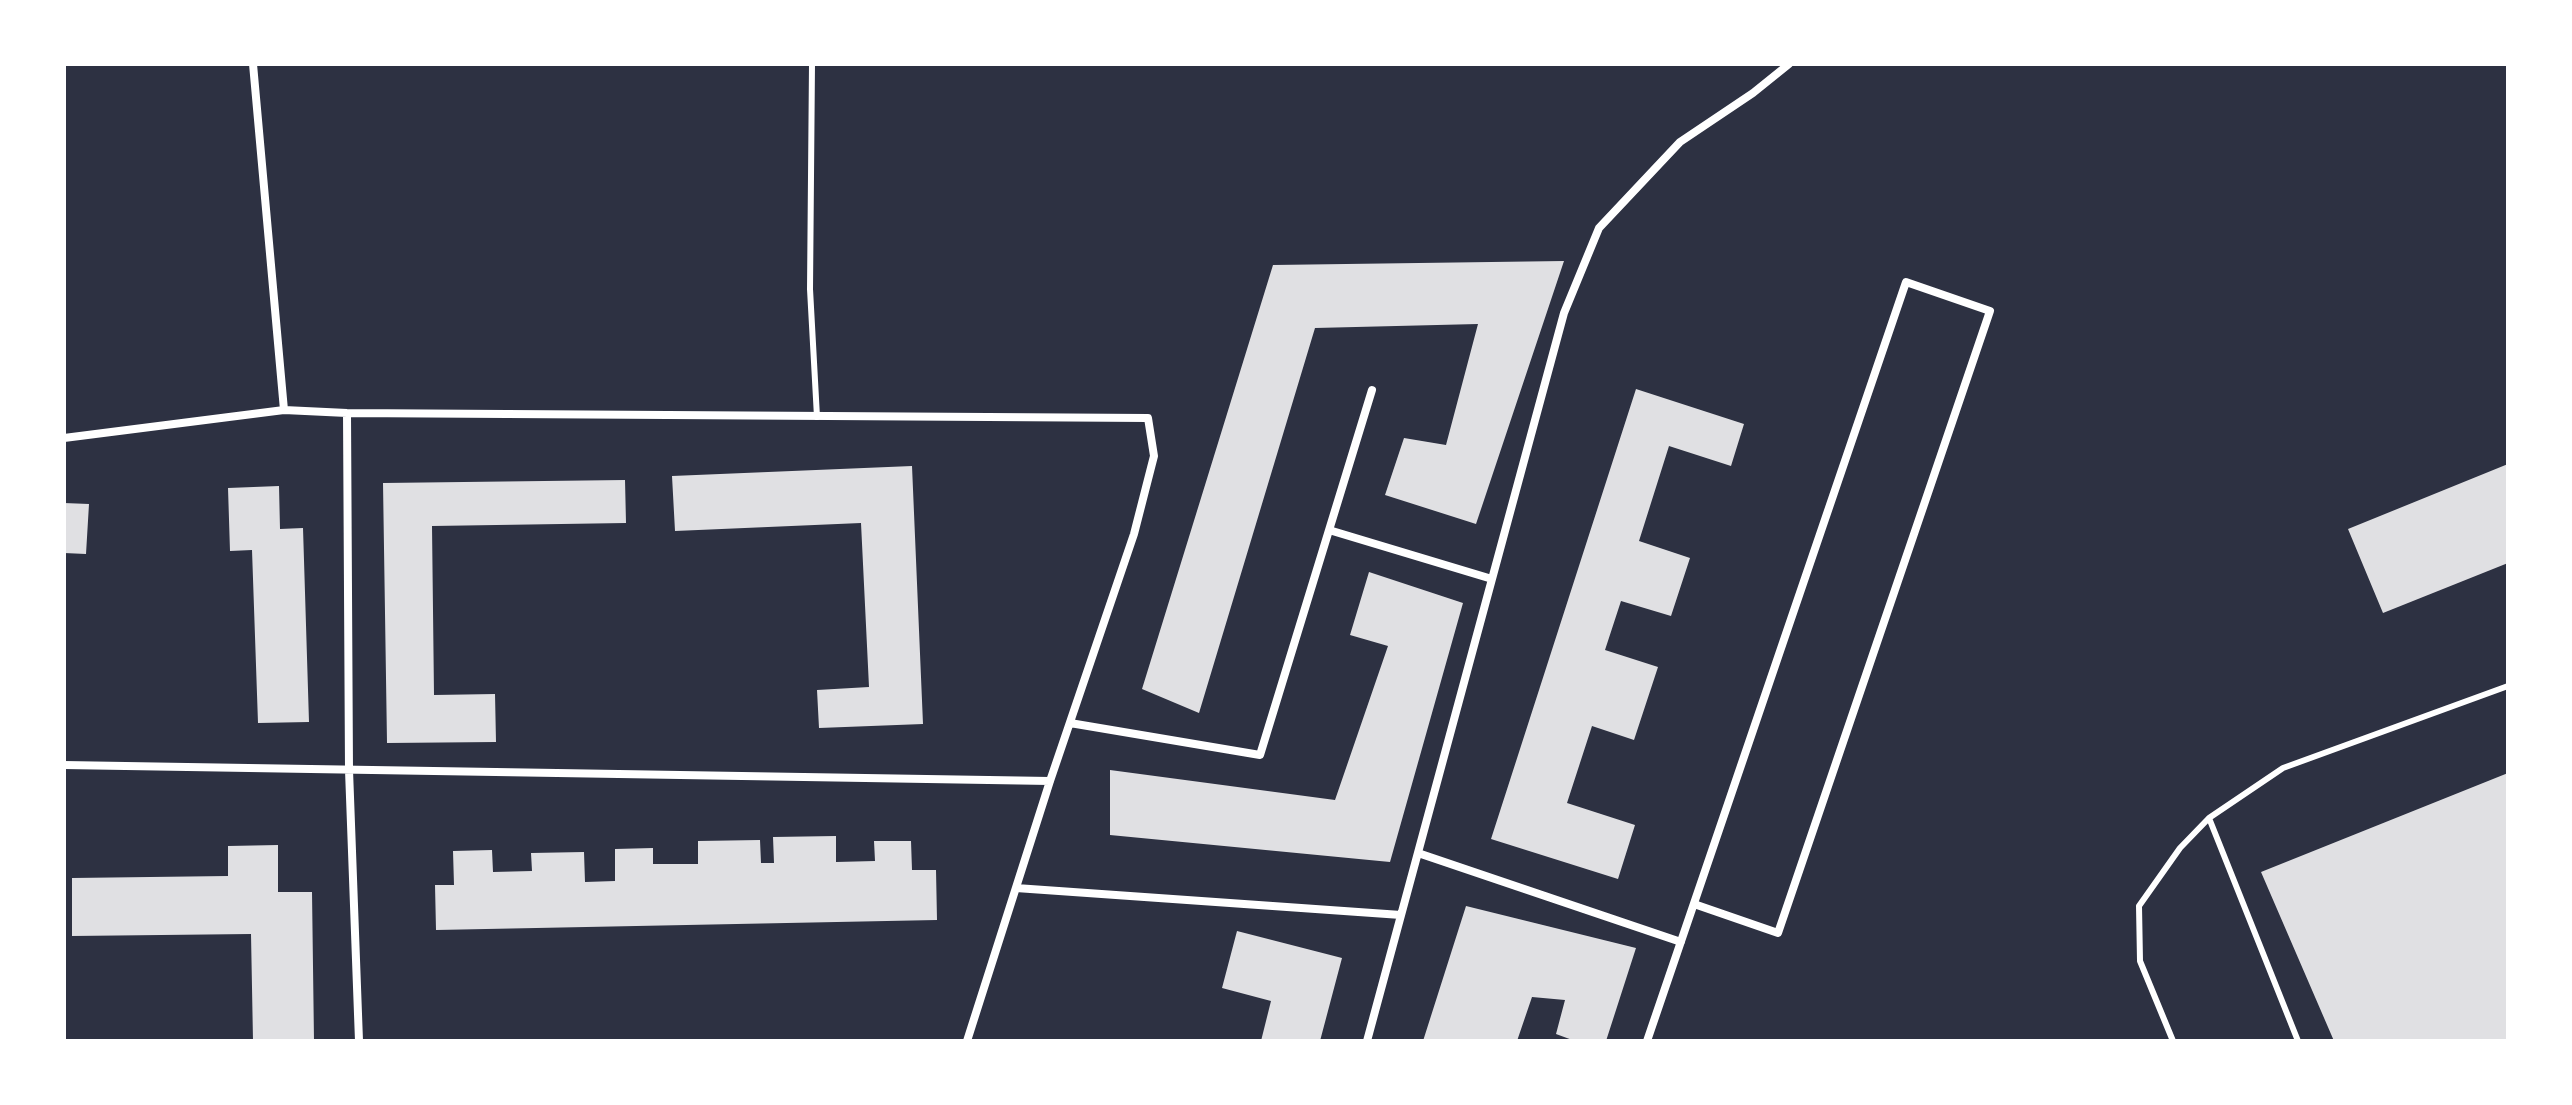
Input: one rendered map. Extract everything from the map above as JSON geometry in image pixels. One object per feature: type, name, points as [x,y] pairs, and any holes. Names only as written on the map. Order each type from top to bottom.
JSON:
[{"type":"street","points":[[253,64],[284,410]]},
{"type":"street","points":[[1367,1041],[1564,313],[1599,228],[1680,142],[1753,93],[1789,64]]},
{"type":"street","points":[[1647,1041],[1906,282],[1990,311],[1778,933],[1694,904]]},
{"type":"street","points":[[1070,723],[1260,755],[1372,390]]},
{"type":"street","points":[[64,438],[284,410],[347,413],[1148,418],[1154,456],[1137,521],[967,1041]]},
{"type":"street","points":[[347,413],[349,770],[359,1041]]},
{"type":"street","points":[[1329,530],[1492,579]]},
{"type":"street","points":[[64,765],[1050,781]]},
{"type":"street","points":[[1418,853],[1681,942]]},
{"type":"street","points":[[1016,888],[1401,915]]},
{"type":"lane","points":[[812,64],[810,289],[817,417]]},
{"type":"lane","points":[[2173,1041],[2140,961],[2139,906],[2180,848],[2209,818],[2283,768],[2508,686]]},
{"type":"lane","points":[[2209,818],[2298,1041]]},
{"type":"building","points":[[1564,261],[1476,524],[1385,495],[1404,438],[1446,445],[1478,324],[1315,328],[1199,713],[1142,689],[1273,265]]},
{"type":"building","points":[[1636,389],[1744,424],[1731,466],[1669,446],[1639,541],[1690,558],[1671,616],[1621,601],[1605,650],[1658,667],[1634,740],[1592,726],[1567,803],[1635,825],[1618,879],[1491,839]]},
{"type":"building","points":[[2508,464],[2508,563],[2383,613],[2348,529]]},
{"type":"building","points":[[912,466],[923,724],[819,728],[817,690],[869,687],[861,523],[675,531],[672,476]]},
{"type":"building","points":[[625,480],[626,523],[432,526],[434,695],[495,694],[496,742],[387,743],[383,483]]},
{"type":"building","points":[[279,486],[280,529],[303,528],[309,722],[258,723],[252,550],[230,551],[228,488]]},
{"type":"building","points":[[64,503],[89,504],[86,554],[64,553]]},
{"type":"building","points":[[1369,572],[1463,603],[1390,862],[1110,835],[1110,770],[1335,800],[1388,646],[1350,635]]},
{"type":"building","points":[[2508,773],[2508,1041],[2334,1041],[2261,872]]},
{"type":"building","points":[[836,836],[836,862],[875,861],[874,841],[911,841],[912,870],[936,870],[937,920],[436,930],[435,885],[454,885],[453,851],[492,850],[493,872],[532,871],[531,853],[584,852],[585,882],[615,881],[615,849],[653,848],[653,864],[698,864],[698,841],[760,840],[761,863],[774,863],[773,837]]},
{"type":"building","points":[[278,845],[278,892],[312,892],[314,1041],[253,1041],[251,934],[72,936],[72,878],[228,876],[228,846]]},
{"type":"building","points":[[1466,906],[1636,948],[1606,1041],[1575,1041],[1556,1034],[1565,1000],[1532,997],[1517,1041],[1423,1041]]},
{"type":"building","points":[[1237,931],[1342,958],[1320,1041],[1261,1041],[1271,1001],[1222,988]]}]
